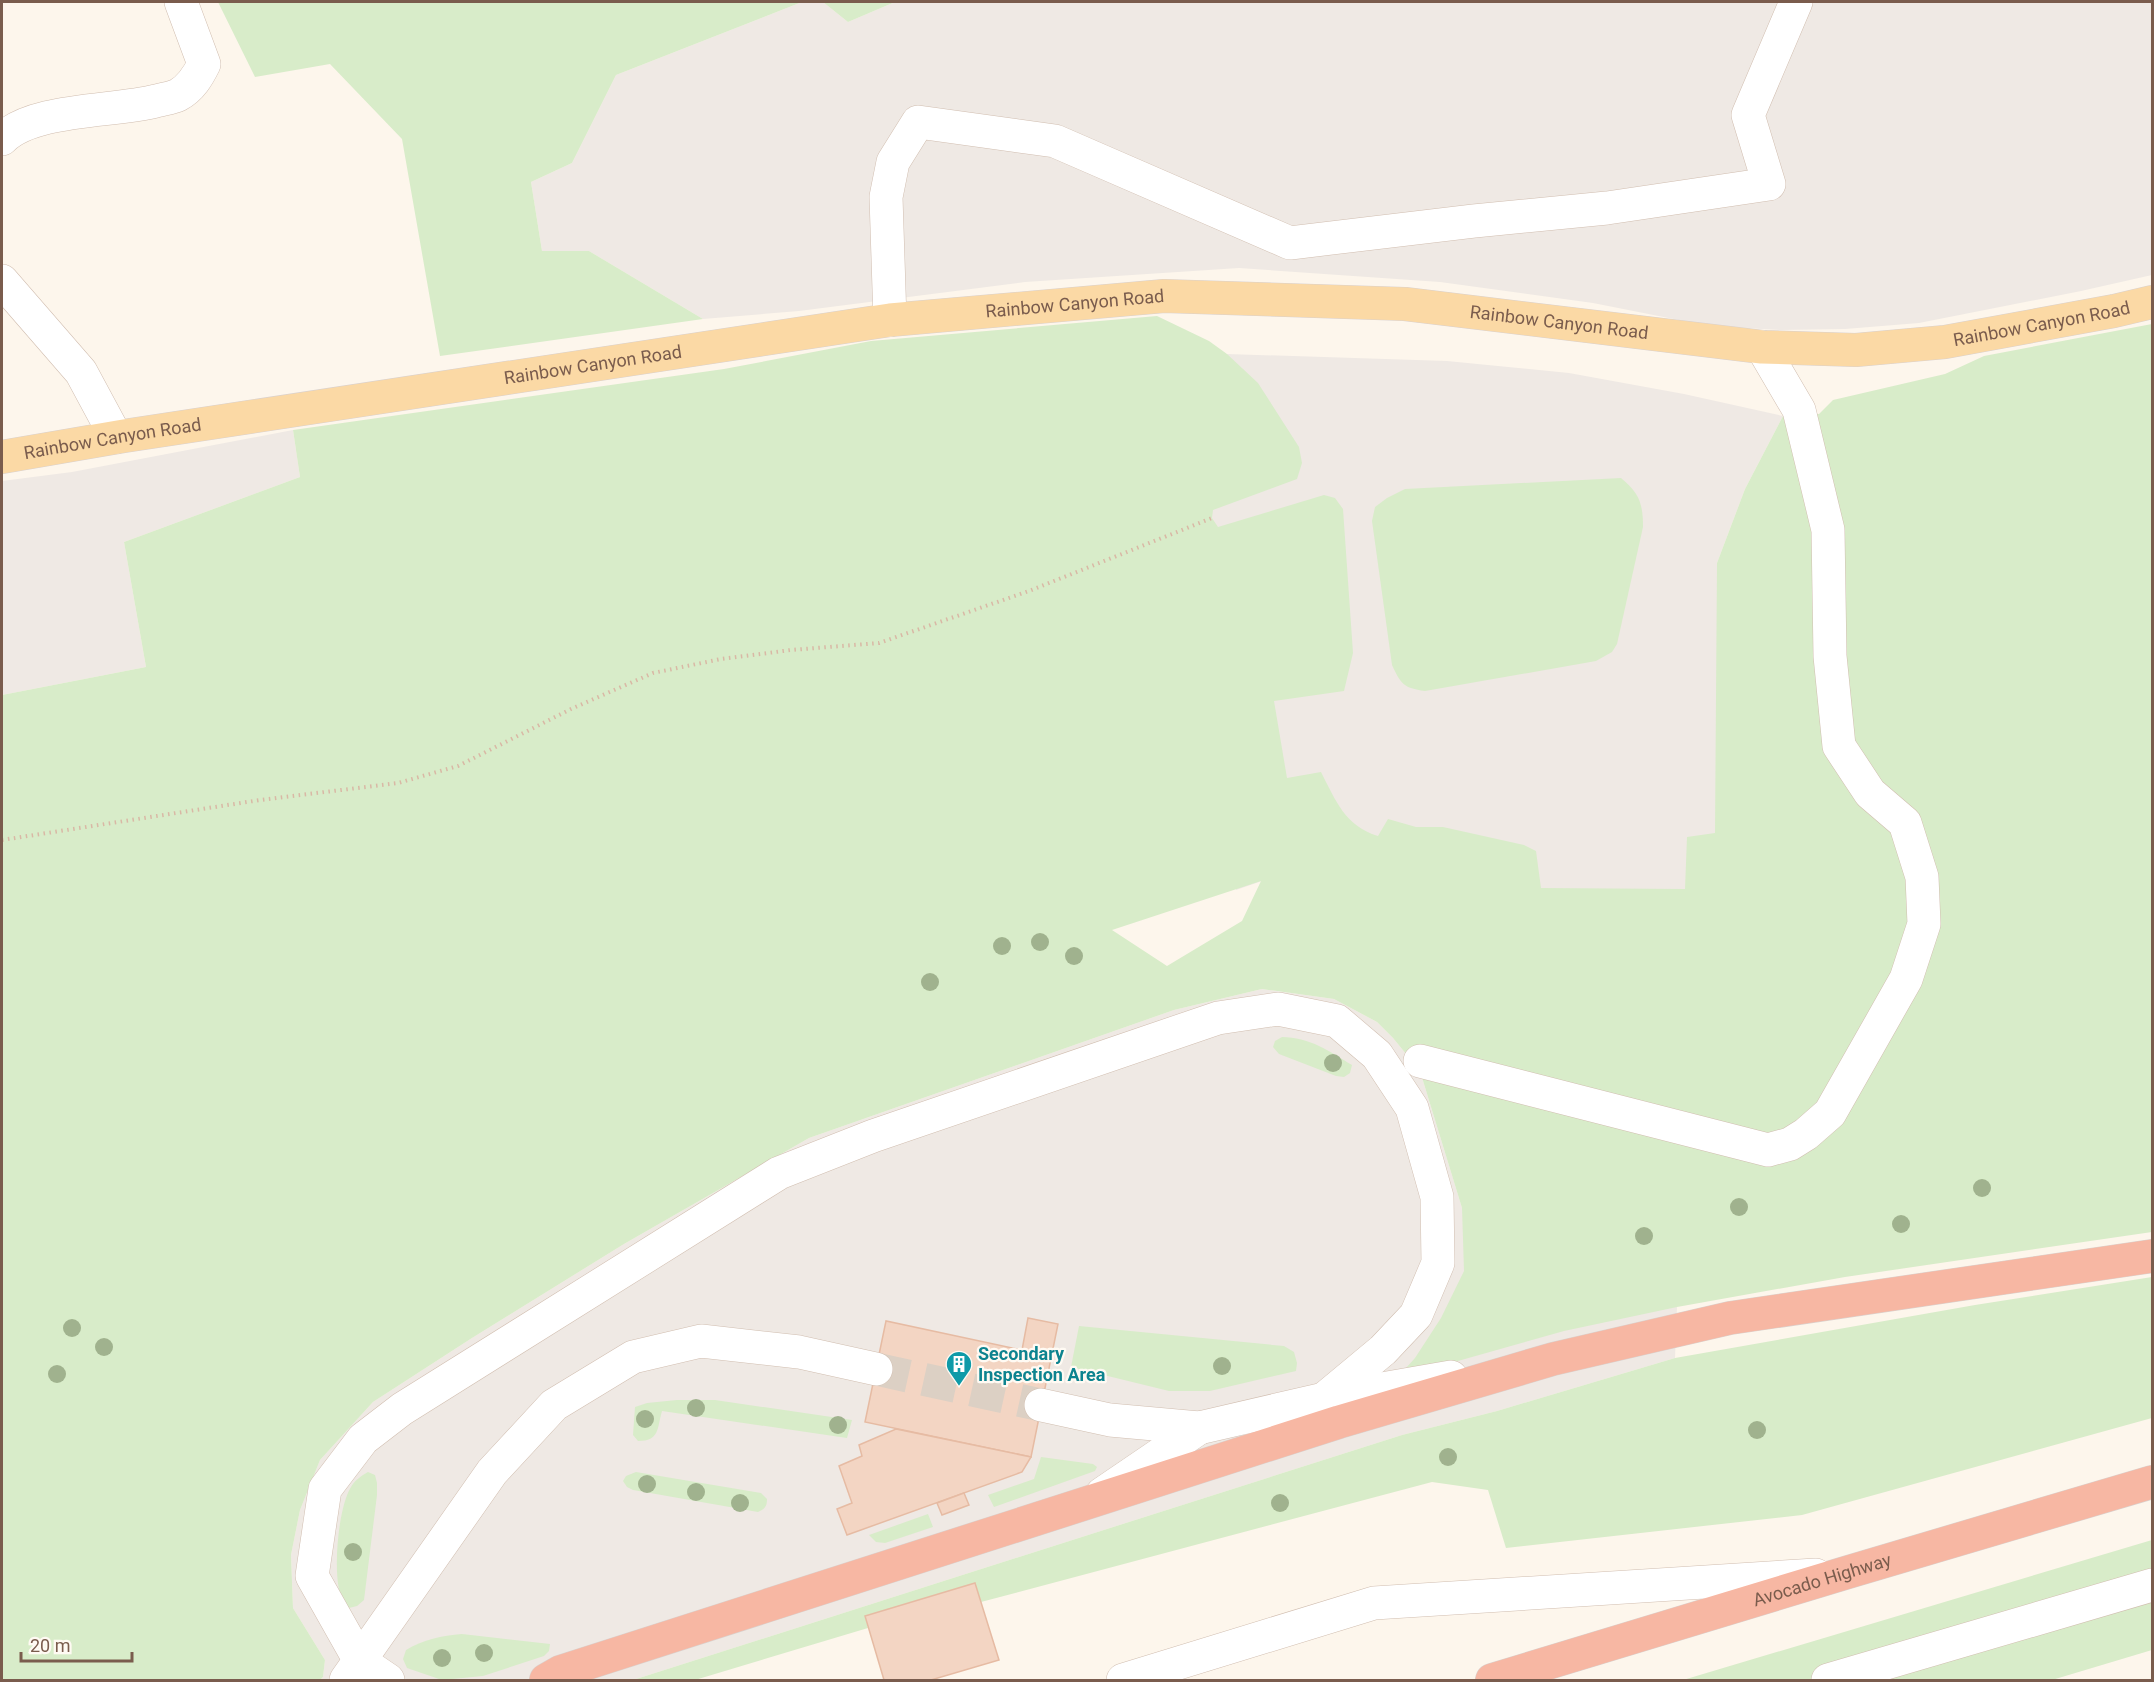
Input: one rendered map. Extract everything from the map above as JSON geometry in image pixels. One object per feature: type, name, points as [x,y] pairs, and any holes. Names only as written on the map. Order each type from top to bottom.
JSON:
[{"type":"highway","points":[[547,1678],[1339,1422],[1553,1359],[1730,1318],[2152,1256]]},
{"type":"highway","name":"Avocado Highway","points":[[1492,1680],[2152,1482]]},
{"type":"main road","name":"Rainbow Canyon Road","points":[[2,457],[116,437],[890,320],[1175,296],[1405,304],[1762,347],[1856,350],[1945,342],[2152,302]]},
{"type":"street","points":[[2,139],[7,134],[42,118],[136,106],[178,95],[195,81],[204,64],[181,2]]},
{"type":"street","points":[[890,320],[886,197],[893,162],[918,122],[1055,141],[1290,243],[1607,208],[1769,184],[1748,115],[1796,2]]},
{"type":"street","points":[[2,281],[81,372],[116,437]]},
{"type":"street","points":[[1420,1061],[1768,1150],[1790,1144],[1806,1134],[1830,1113],[1906,979],[1924,924],[1922,878],[1905,823],[1870,794],[1839,746],[1830,656],[1828,530],[1799,410],[1762,347]]},
{"type":"street","points":[[353,1671],[312,1576],[325,1489],[363,1439],[402,1408],[779,1173],[873,1136],[1218,1018],[1278,1009],[1337,1021],[1377,1055],[1412,1108],[1425,1153],[1437,1197],[1438,1263],[1416,1314],[1383,1350],[1324,1399]]},
{"type":"street","points":[[353,1671],[492,1472],[554,1405],[633,1357],[701,1341],[799,1352],[876,1369]]},
{"type":"street","points":[[1041,1405],[1110,1420],[1199,1428],[1324,1399],[1553,1359]]},
{"type":"street","points":[[1090,1502],[1199,1428]]},
{"type":"street","points":[[1123,1680],[1374,1603],[1845,1573]]},
{"type":"street","points":[[1828,1680],[2152,1585]]},
{"type":"street","points":[[353,1671],[388,1680]]},
{"type":"path","points":[[2,840],[260,800],[398,783],[458,766],[571,709],[653,673],[722,659],[791,650],[879,643],[1029,591],[1212,518]]},
{"type":"shaded area","points":[[802,2],[823,2],[848,22],[895,2],[2152,2],[2152,275],[1919,323],[1845,329],[1780,330],[1709,326],[1593,303],[1440,282],[1239,268],[1025,282],[799,311],[703,319],[589,251],[542,251],[531,182],[572,163],[616,75]]},
{"type":"shaded area","points":[[1227,354],[1447,361],[1569,373],[1684,394],[1783,416],[1745,489],[1717,563],[1764,938],[1262,881],[1236,890],[1122,363]]},
{"type":"shaded area","points":[[293,430],[300,477],[124,542],[146,667],[2,695],[2,481],[72,472]]},
{"type":"shaded area","points":[[1262,989],[1334,999],[1377,1022],[1420,1071],[1462,1208],[1585,1302],[1677,1307],[1675,1358],[1497,1411],[1402,1435],[633,1680],[320,1680],[323,1677],[325,1660],[293,1608],[291,1555],[300,1510],[320,1460],[373,1402],[624,1244],[809,1138],[1174,1010]]},
{"type":"green space","points":[[218,2],[802,2],[616,75],[572,163],[531,182],[542,251],[589,251],[703,319],[440,356],[402,139],[330,64],[255,77]]},
{"type":"green space","points":[[823,2],[895,2],[848,22]]},
{"type":"green space","points":[[1157,316],[1209,341],[1227,354],[1258,383],[1299,447],[1302,463],[1297,479],[1213,510],[1212,518],[1218,527],[1324,495],[1335,498],[1343,509],[1353,653],[1344,691],[1274,701],[1287,778],[1321,772],[1349,819],[1367,832],[1378,836],[1388,819],[1416,827],[1443,827],[1524,845],[1536,851],[1541,888],[1685,889],[1687,837],[1715,833],[1717,563],[1745,489],[1783,416],[1819,414],[1833,400],[1945,374],[1984,356],[2152,324],[2152,1232],[1845,1277],[1677,1307],[1564,1331],[1419,1372],[1406,1368],[1441,1318],[1464,1271],[1462,1208],[1420,1071],[1377,1022],[1334,999],[1262,989],[1174,1010],[809,1138],[624,1244],[373,1402],[320,1460],[300,1510],[291,1555],[293,1608],[325,1660],[323,1677],[320,1680],[2,1680],[2,695],[146,667],[124,542],[300,477],[293,430],[724,369],[871,341]],"holes":[[[1261,881],[1242,921],[1167,966],[1112,930]]]},
{"type":"green space","points":[[1621,478],[1639,499],[1643,527],[1617,644],[1612,652],[1596,661],[1425,691],[1407,686],[1401,681],[1392,665],[1372,521],[1375,507],[1405,489]]},
{"type":"green space","points":[[1282,1037],[1301,1039],[1327,1050],[1352,1065],[1350,1073],[1344,1077],[1336,1076],[1279,1054],[1273,1047],[1275,1041]]},
{"type":"green space","points":[[2152,1277],[2152,1418],[1802,1515],[1506,1548],[1488,1490],[1432,1482],[981,1602],[975,1583],[865,1616],[868,1628],[695,1680],[633,1680],[1402,1435],[1497,1411],[1675,1358],[1975,1305]]},
{"type":"green space","points":[[1079,1326],[1284,1346],[1294,1352],[1297,1363],[1296,1371],[1210,1391],[1169,1391],[1071,1367]]},
{"type":"green space","points":[[715,1400],[852,1420],[847,1438],[662,1411],[654,1436],[638,1441],[633,1435],[635,1407],[647,1403]]},
{"type":"green space","points":[[1041,1457],[1093,1464],[1097,1467],[1095,1471],[994,1507],[988,1495],[1034,1479]]},
{"type":"green space","points":[[368,1472],[375,1475],[377,1495],[364,1600],[357,1606],[349,1608],[339,1591],[337,1577],[340,1526],[346,1497],[351,1487],[358,1478]]},
{"type":"green space","points":[[636,1472],[761,1493],[767,1499],[767,1504],[758,1512],[633,1490],[623,1481],[626,1476]]},
{"type":"green space","points":[[928,1514],[933,1527],[885,1543],[876,1542],[869,1535]]},
{"type":"green space","points":[[2152,1540],[2152,1650],[2052,1680],[1683,1680]]},
{"type":"green space","points":[[462,1634],[550,1644],[549,1651],[544,1656],[483,1676],[442,1680],[407,1668],[403,1659],[406,1650],[433,1639]]},
{"type":"building","name":"Secondary Inspection Area","points":[[1028,1318],[1058,1324],[1031,1457],[865,1422],[886,1321],[1022,1350]]},
{"type":"building","points":[[896,1429],[1031,1457],[1022,1472],[847,1535],[837,1509],[852,1503],[839,1466],[862,1456],[859,1445]]},
{"type":"building","points":[[964,1493],[969,1505],[942,1515],[937,1503]]},
{"type":"building","points":[[975,1583],[999,1660],[931,1680],[884,1680],[865,1616]]},
{"type":"tunnel","points":[[876,1369],[1041,1405]]},
{"type":"place","name":"Secondary Inspection Area","points":[[959,1387]]}]
